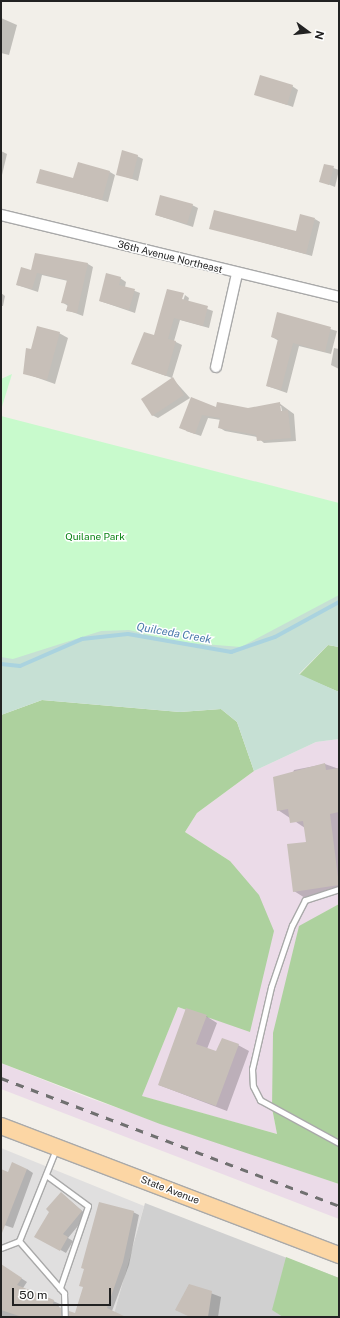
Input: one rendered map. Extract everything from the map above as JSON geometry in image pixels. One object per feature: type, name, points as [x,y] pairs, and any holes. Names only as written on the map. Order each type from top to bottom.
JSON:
[{"type":"main road","name":"State Avenue","points":[[1,1126],[339,1255]]},
{"type":"street","name":"36th Avenue Northeast","points":[[1,215],[237,274],[339,297]]},
{"type":"street","points":[[216,367],[237,274]]},
{"type":"lane","points":[[339,889],[305,900],[292,925],[271,987],[252,1069],[253,1086],[260,1100],[339,1144]]},
{"type":"lane","points":[[1,1248],[19,1241],[57,1147]]},
{"type":"lane","points":[[46,1176],[88,1206],[60,1288]]},
{"type":"lane","points":[[19,1241],[64,1293],[65,1317]]},
{"type":"shaded area","points":[[339,739],[339,904],[299,927],[272,1108],[277,1134],[141,1096],[178,1007],[250,1031],[230,861],[185,832],[197,813],[254,771],[316,742]]},
{"type":"shaded area","points":[[1,1063],[89,1098],[339,1184],[339,1219],[1,1089]]},
{"type":"shaded area","points":[[1,1148],[144,1206],[113,1317],[1,1317]]},
{"type":"shaded area","points":[[145,1203],[339,1278],[339,1317],[113,1317]]},
{"type":"green space","points":[[12,374],[1,410],[1,379]]},
{"type":"green space","name":"Quilane Park","points":[[1,416],[339,503],[339,595],[241,647],[178,642],[129,630],[101,631],[13,659],[1,657]]},
{"type":"green space","points":[[339,575],[339,647],[328,645],[299,674],[339,692],[339,739],[316,742],[254,771],[237,722],[221,709],[180,712],[42,700],[1,715],[1,578]]},
{"type":"green space","points":[[328,645],[339,647],[339,692],[299,675]]},
{"type":"green space","points":[[42,700],[180,712],[221,709],[237,722],[254,771],[197,813],[185,832],[230,861],[259,895],[274,931],[250,1032],[178,1007],[142,1096],[277,1134],[272,1108],[273,1033],[299,926],[339,904],[339,1184],[160,1124],[1,1063],[1,715]]},
{"type":"green space","points":[[286,1257],[339,1278],[339,1317],[283,1317],[272,1310]]},
{"type":"building","points":[[260,75],[293,85],[287,105],[254,95]]},
{"type":"building","points":[[122,150],[138,155],[132,179],[116,175]]},
{"type":"building","points":[[78,162],[110,171],[102,200],[36,183],[40,169],[73,178]]},
{"type":"building","points":[[324,164],[334,166],[329,185],[319,182]]},
{"type":"building","points":[[160,195],[193,204],[187,224],[155,215]]},
{"type":"building","points":[[214,210],[296,231],[300,214],[315,218],[306,254],[209,229]]},
{"type":"building","points":[[35,253],[88,263],[77,313],[66,311],[68,304],[61,303],[67,280],[37,273],[32,289],[16,285],[21,267],[31,270]]},
{"type":"building","points":[[106,273],[121,277],[119,285],[135,289],[129,310],[99,301]]},
{"type":"building","points":[[167,289],[184,293],[182,299],[208,306],[203,326],[174,318],[168,339],[176,341],[166,376],[131,364],[144,332],[154,335]]},
{"type":"building","points":[[277,312],[331,327],[325,352],[293,343],[281,390],[266,386],[278,339],[271,337]]},
{"type":"building","points":[[37,326],[60,332],[47,380],[23,374],[26,348],[31,349]]},
{"type":"building","points":[[173,377],[184,395],[152,416],[141,399]]},
{"type":"building","points":[[191,397],[216,407],[217,402],[248,408],[280,402],[281,411],[288,410],[291,438],[257,441],[256,435],[218,428],[220,418],[202,415],[195,434],[179,428]]},
{"type":"building","points":[[325,763],[326,770],[339,768],[339,812],[330,814],[339,885],[293,892],[287,844],[306,842],[303,821],[290,823],[288,809],[277,811],[273,777]]},
{"type":"building","points":[[186,1008],[207,1015],[196,1044],[216,1051],[222,1038],[239,1044],[216,1106],[158,1085]]},
{"type":"building","points":[[12,1162],[27,1169],[2,1233],[1,1169],[8,1172]]},
{"type":"building","points":[[61,1192],[82,1211],[63,1234],[68,1237],[60,1251],[34,1237],[49,1212],[46,1209]]},
{"type":"building","points":[[99,1202],[134,1211],[123,1262],[107,1308],[126,1317],[69,1317],[69,1311],[75,1313],[83,1287],[79,1286],[84,1269],[81,1268]]},
{"type":"building","points":[[1,1264],[22,1278],[17,1285],[54,1300],[53,1304],[61,1308],[61,1317],[22,1317],[1,1310]]},
{"type":"building","points":[[189,1284],[212,1291],[208,1317],[190,1317],[175,1310]]},
{"type":"waterway","name":"Quilceda Creek","points":[[1,664],[20,666],[82,639],[128,634],[231,652],[275,637],[339,602]]},
{"type":"railway","points":[[1,1078],[339,1206]]}]
